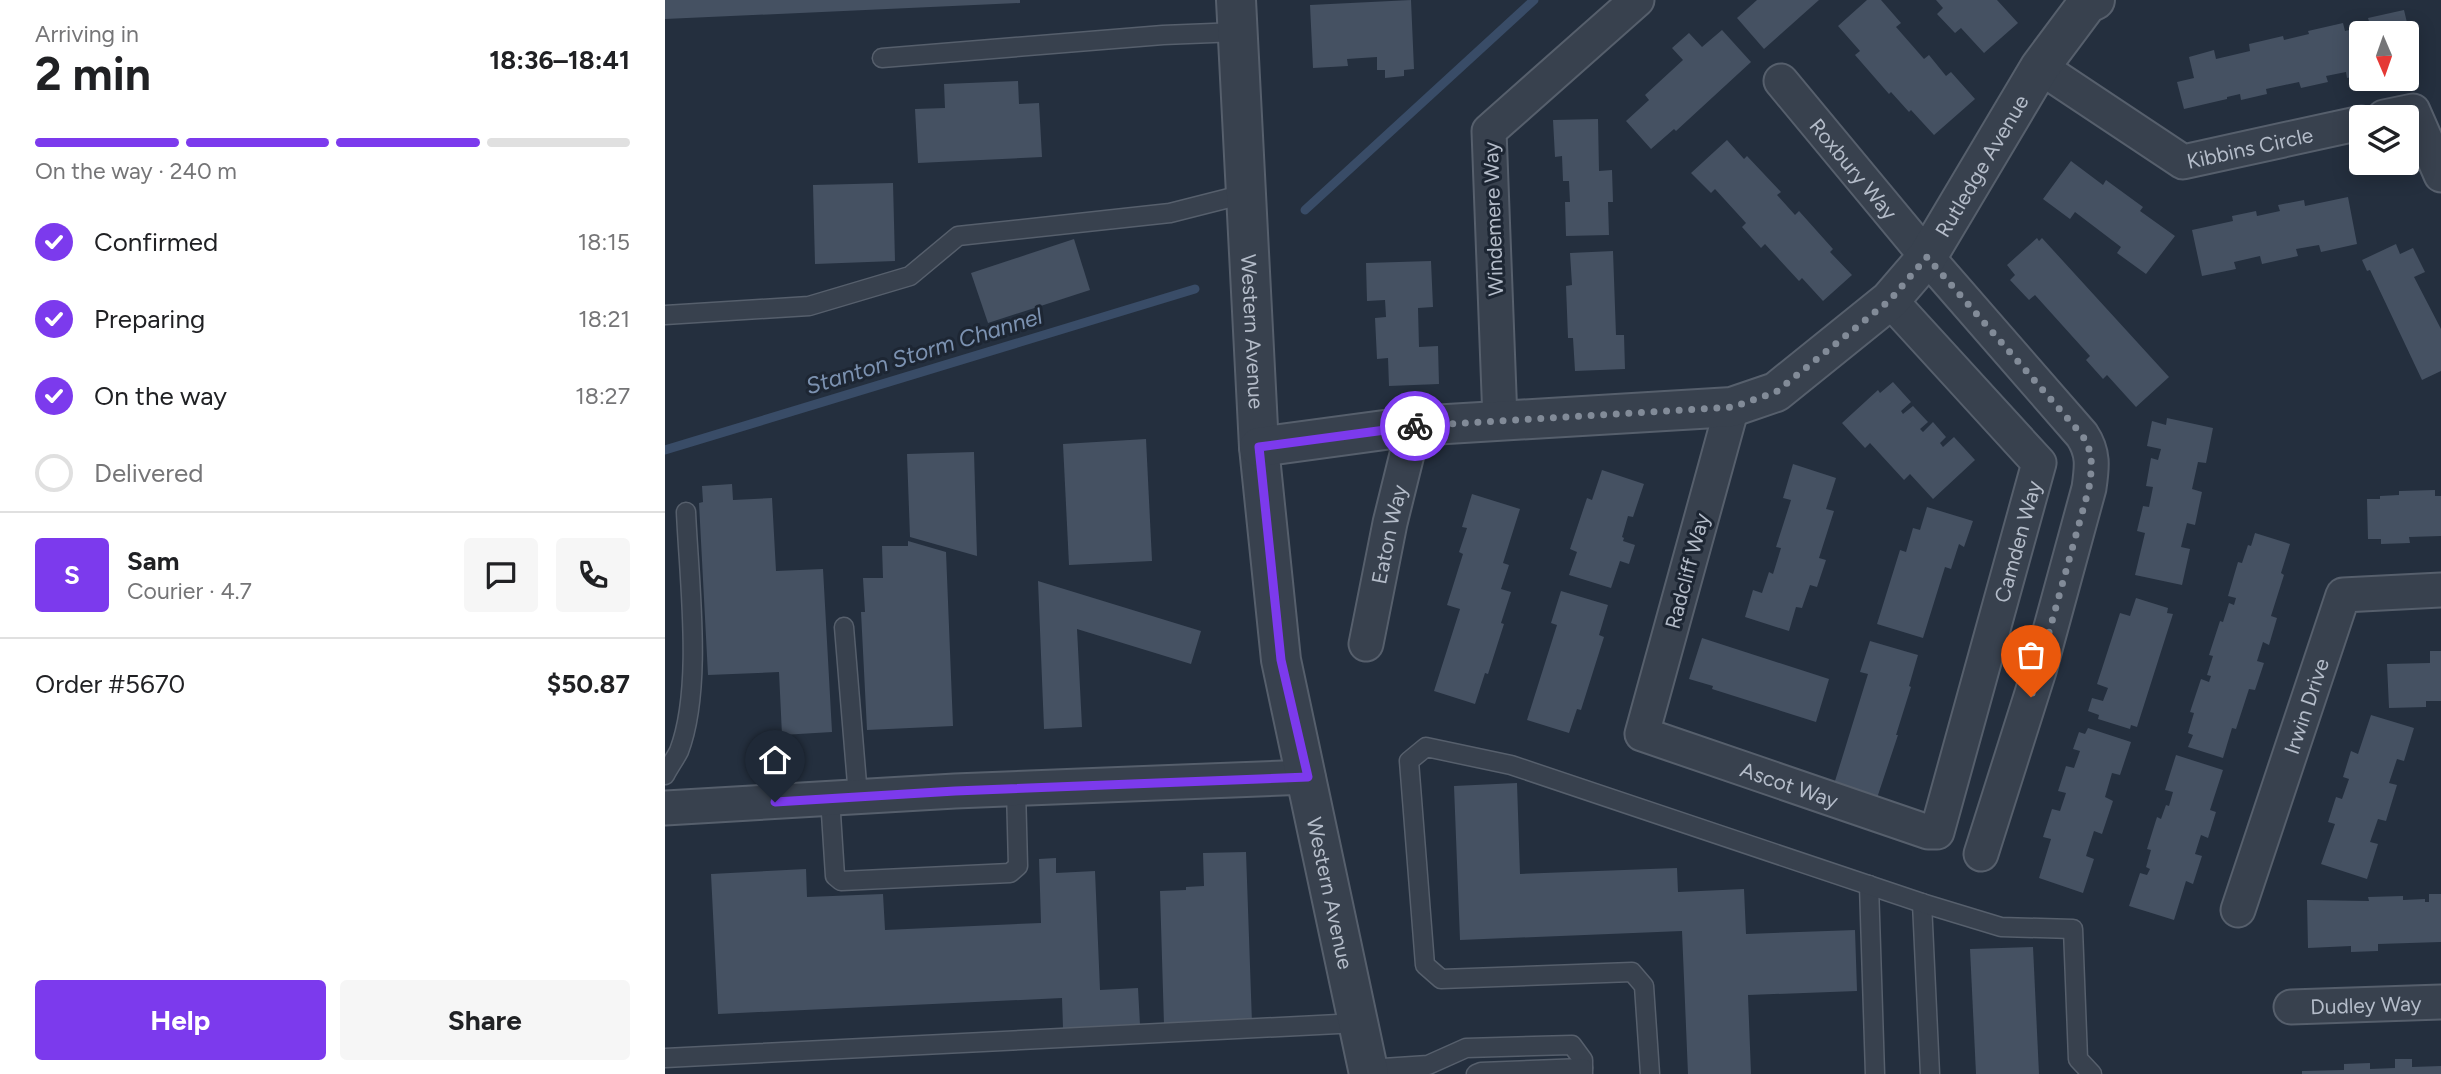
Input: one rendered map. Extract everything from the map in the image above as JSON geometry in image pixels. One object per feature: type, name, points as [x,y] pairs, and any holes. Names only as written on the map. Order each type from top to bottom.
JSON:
[{"type":"street","name":"Windemere Way","points":[[1500,420],[1489,131],[1637,0]]},
{"type":"street","name":"Rutledge Avenue","points":[[1259,447],[1414,426],[1733,407],[1776,392],[1890,300],[1927,257],[2040,66],[2089,1]]},
{"type":"street","name":"Western Avenue","points":[[1237,16],[1259,447],[1281,660],[1308,777],[1368,1071]]},
{"type":"street","name":"Kibbins Circle","points":[[2040,66],[2183,162],[2349,125]]},
{"type":"street","name":"Roxbury Way","points":[[1781,81],[1927,257],[2082,435],[2093,457],[2089,488],[2039,671],[1981,855]]},
{"type":"street","points":[[2419,125],[2441,175]]},
{"type":"street","name":"Camden Way","points":[[1890,300],[2039,463],[1937,832]]},
{"type":"street","name":"Radcliff Way","points":[[1642,734],[1733,407]]},
{"type":"street","name":"Eaton Way","points":[[1366,644],[1390,523],[1414,426]]},
{"type":"street","name":"Irwin Drive","points":[[2238,909],[2343,595],[2441,590]]},
{"type":"street","name":"Ascot Way","points":[[1642,734],[1928,832],[1937,832]]},
{"type":"street","points":[[665,808],[844,797],[1308,777]]},
{"type":"street","name":"Dudley Way","points":[[2291,1007],[2441,1002]]},
{"type":"lane","points":[[882,58],[1163,35],[1237,16]]},
{"type":"lane","points":[[665,314],[809,306],[910,276],[957,236],[1170,213],[1245,194]]},
{"type":"lane","points":[[665,775],[678,752],[690,706],[691,648],[686,512]]},
{"type":"lane","points":[[844,626],[844,797],[835,876],[841,881],[1010,873],[1017,866],[1016,789]]},
{"type":"lane","points":[[1650,1074],[1644,986],[1632,972],[1441,979],[1425,965],[1409,761],[1426,747],[1511,765],[2001,927],[2073,929],[2078,1059],[2092,1074]]},
{"type":"lane","points":[[1869,885],[1875,1074]]},
{"type":"lane","points":[[1922,903],[1930,1074]]},
{"type":"lane","points":[[665,1058],[1358,1023]]},
{"type":"lane","points":[[1368,1071],[1428,1065],[1466,1048],[1572,1045],[1583,1060],[1583,1071],[1476,1074]]},
{"type":"building","points":[[665,0],[1020,0],[1020,3],[665,19]]},
{"type":"building","points":[[1411,0],[1414,69],[1404,70],[1404,76],[1385,78],[1385,70],[1377,70],[1377,57],[1347,59],[1348,66],[1313,68],[1310,5]]},
{"type":"building","points":[[1757,0],[1819,0],[1764,49],[1737,18]]},
{"type":"building","points":[[1867,0],[1881,0],[1901,23],[1896,27],[1924,59],[1929,55],[1946,76],[1951,72],[1975,99],[1934,135],[1911,110],[1909,112],[1891,92],[1889,94],[1855,55],[1860,51],[1838,26]]},
{"type":"building","points":[[1936,0],[1997,0],[2018,23],[1984,53],[1961,28],[1955,33],[1937,14],[1943,8]]},
{"type":"building","points":[[2404,10],[2407,21],[2369,21],[2368,18]]},
{"type":"building","points":[[2343,23],[2345,31],[2349,30],[2349,78],[2346,72],[2326,76],[2328,82],[2301,88],[2299,82],[2266,89],[2267,94],[2241,100],[2240,94],[2184,109],[2177,82],[2194,78],[2189,57],[2214,50],[2216,59],[2250,51],[2249,44],[2283,36],[2284,40]]},
{"type":"building","points":[[1722,30],[1751,62],[1676,131],[1674,129],[1651,149],[1626,121],[1649,100],[1645,95],[1683,60],[1672,48],[1689,33],[1702,47]]},
{"type":"building","points":[[1018,81],[1019,104],[1039,103],[1042,157],[918,163],[915,109],[945,108],[944,84]]},
{"type":"building","points":[[1598,119],[1599,171],[1612,170],[1613,202],[1608,202],[1609,235],[1566,236],[1565,202],[1570,202],[1569,181],[1563,181],[1562,156],[1555,157],[1553,120]]},
{"type":"building","points":[[1727,140],[1744,159],[1747,156],[1781,192],[1777,195],[1795,215],[1799,211],[1833,249],[1830,252],[1852,275],[1823,301],[1802,278],[1799,281],[1765,244],[1761,248],[1742,227],[1746,223],[1715,189],[1711,193],[1691,173]]},
{"type":"building","points":[[2071,161],[2103,185],[2106,180],[2143,207],[2140,211],[2175,236],[2146,274],[2117,253],[2121,247],[2075,212],[2070,219],[2043,199]]},
{"type":"building","points":[[893,183],[895,261],[815,264],[813,185]]},
{"type":"building","points":[[2348,197],[2357,244],[2321,252],[2319,245],[2296,249],[2298,256],[2262,264],[2260,256],[2234,262],[2236,269],[2202,276],[2192,230],[2233,221],[2232,216],[2256,211],[2257,216],[2280,211],[2278,205],[2304,200],[2305,206]]},
{"type":"building","points":[[2037,238],[2039,241],[2042,238],[2169,377],[2136,407],[2107,375],[2103,379],[2086,360],[2090,356],[2035,295],[2029,300],[2010,280],[2015,275],[2007,265]]},
{"type":"building","points":[[1074,239],[1090,290],[988,323],[971,273]]},
{"type":"building","points":[[2396,244],[2400,254],[2413,248],[2425,272],[2414,277],[2441,329],[2441,371],[2422,380],[2370,270],[2367,271],[2362,260]]},
{"type":"building","points":[[1613,251],[1616,335],[1624,335],[1625,369],[1575,371],[1573,338],[1568,338],[1566,286],[1572,285],[1570,253]]},
{"type":"building","points":[[1431,261],[1433,307],[1418,308],[1419,347],[1438,346],[1439,384],[1389,386],[1388,358],[1377,359],[1375,318],[1386,317],[1385,300],[1367,301],[1366,263]]},
{"type":"building","points":[[1893,382],[1911,402],[1901,411],[1903,414],[1913,406],[1928,422],[1920,429],[1923,432],[1933,422],[1946,437],[1940,443],[1943,447],[1954,437],[1975,460],[1933,499],[1910,474],[1904,480],[1870,443],[1865,448],[1842,423],[1878,390],[1880,393]]},
{"type":"building","points":[[2167,418],[2213,428],[2206,463],[2198,462],[2192,489],[2202,492],[2195,525],[2187,523],[2181,547],[2190,549],[2182,585],[2135,575],[2145,533],[2137,531],[2143,506],[2149,507],[2153,487],[2146,486],[2151,458],[2158,460],[2161,449],[2147,446],[2152,421],[2166,425]]},
{"type":"building","points":[[1146,439],[1152,561],[1069,565],[1063,444]]},
{"type":"building","points":[[974,452],[977,556],[910,537],[907,454]]},
{"type":"building","points":[[1793,464],[1836,478],[1826,509],[1834,511],[1819,558],[1826,560],[1817,587],[1810,585],[1802,608],[1796,607],[1789,631],[1745,617],[1753,590],[1762,593],[1769,572],[1773,574],[1781,548],[1776,547],[1791,500],[1783,498]]},
{"type":"building","points":[[1602,470],[1644,484],[1633,517],[1628,516],[1622,537],[1623,541],[1635,545],[1629,564],[1620,561],[1611,588],[1569,575],[1577,552],[1570,549],[1587,498],[1592,500]]},
{"type":"building","points":[[732,484],[733,500],[772,498],[776,571],[823,569],[832,732],[782,735],[779,672],[708,675],[699,503],[703,502],[702,486]]},
{"type":"building","points":[[2435,490],[2435,496],[2441,496],[2441,536],[2409,537],[2410,543],[2381,544],[2381,539],[2368,539],[2367,499],[2399,495],[2399,491]]},
{"type":"building","points":[[1472,494],[1520,509],[1503,563],[1509,565],[1501,589],[1511,592],[1501,623],[1504,624],[1475,704],[1434,691],[1460,609],[1447,605],[1463,554],[1459,552],[1467,528],[1462,527]]},
{"type":"building","points":[[1927,507],[1973,521],[1964,547],[1959,544],[1951,569],[1945,567],[1923,638],[1877,624],[1900,550],[1906,552],[1913,528],[1920,530]]},
{"type":"building","points":[[2255,533],[2290,544],[2281,573],[2284,575],[2271,616],[2277,618],[2269,645],[2263,642],[2257,661],[2264,663],[2255,690],[2249,689],[2236,729],[2232,728],[2223,758],[2188,747],[2193,735],[2188,733],[2194,713],[2190,712],[2201,679],[2209,682],[2211,676],[2207,675],[2213,656],[2209,655],[2229,603],[2234,605],[2236,598],[2228,596],[2238,562],[2242,563]]},
{"type":"building","points":[[908,541],[946,552],[953,726],[867,730],[861,612],[865,612],[863,578],[883,578],[882,546],[908,546]]},
{"type":"building","points":[[1038,581],[1201,631],[1191,664],[1077,629],[1082,727],[1044,729]]},
{"type":"building","points":[[1561,591],[1608,605],[1599,635],[1604,637],[1581,710],[1577,709],[1569,733],[1527,720],[1557,625],[1551,623]]},
{"type":"building","points":[[2136,598],[2168,608],[2167,613],[2173,614],[2137,727],[2131,725],[2130,729],[2098,719],[2099,715],[2088,711],[2092,698],[2103,701],[2108,688],[2097,684],[2120,613],[2130,616]]},
{"type":"building","points":[[1702,638],[1829,679],[1816,722],[1689,679]]},
{"type":"building","points":[[1870,641],[1918,655],[1898,735],[1874,807],[1831,794],[1868,674],[1860,672]]},
{"type":"building","points":[[2430,651],[2441,651],[2441,701],[2426,701],[2426,707],[2389,708],[2387,664],[2430,663]]},
{"type":"building","points":[[2371,715],[2414,728],[2404,761],[2397,759],[2389,783],[2397,785],[2386,821],[2378,819],[2370,842],[2378,844],[2367,879],[2321,864],[2335,824],[2328,822],[2336,797],[2342,799],[2349,779],[2343,777],[2351,751],[2358,754]]},
{"type":"building","points":[[2088,728],[2131,742],[2120,775],[2112,773],[2105,797],[2113,801],[2102,834],[2094,831],[2086,856],[2094,859],[2083,893],[2039,878],[2051,839],[2043,837],[2052,809],[2060,811],[2066,793],[2058,791],[2066,766],[2074,768],[2080,751],[2073,749],[2079,732],[2085,734]]},
{"type":"building","points":[[2176,755],[2223,770],[2210,810],[2216,812],[2208,838],[2201,835],[2195,854],[2202,856],[2193,884],[2186,881],[2174,920],[2129,906],[2140,873],[2147,875],[2150,869],[2146,867],[2151,850],[2147,849],[2157,817],[2161,819],[2166,805],[2169,806],[2173,792],[2165,790]]},
{"type":"building","points":[[1517,783],[1520,874],[1677,868],[1678,892],[1744,889],[1746,934],[1855,930],[1857,991],[1748,995],[1751,1074],[1688,1074],[1682,931],[1460,940],[1454,786]]},
{"type":"building","points":[[1246,852],[1252,1023],[1164,1025],[1160,891],[1204,886],[1203,853]]},
{"type":"building","points":[[1056,858],[1056,873],[1095,871],[1100,990],[1138,988],[1140,1025],[1063,1028],[1062,998],[718,1014],[711,874],[806,869],[807,897],[883,894],[885,930],[1041,923],[1039,859]]},
{"type":"building","points":[[2429,894],[2441,894],[2441,942],[2378,944],[2378,951],[2351,952],[2351,946],[2308,948],[2307,900],[2369,901],[2368,897],[2403,896],[2403,900],[2425,899],[2425,902],[2429,902]]},
{"type":"building","points":[[2033,947],[2039,1074],[1976,1074],[1970,949]]},
{"type":"building","points":[[2395,1059],[2412,1059],[2412,1067],[2441,1066],[2441,1074],[2302,1074],[2302,1071],[2344,1070],[2344,1064],[2370,1063],[2370,1069],[2395,1068]]},
{"type":"waterway","name":"Stanton Storm Channel","points":[[1305,210],[1534,0]]},
{"type":"waterway","name":"Stanton Storm Channel","points":[[665,450],[1195,289]]},
{"type":"way so far","points":[[1415,426],[1733,407],[1776,392],[1890,300],[1927,257],[2082,435],[2093,457],[2089,488],[2031,697]]},
{"type":"route","points":[[775,802],[955,791],[1308,777],[1281,660],[1259,447],[1415,426]]}]
